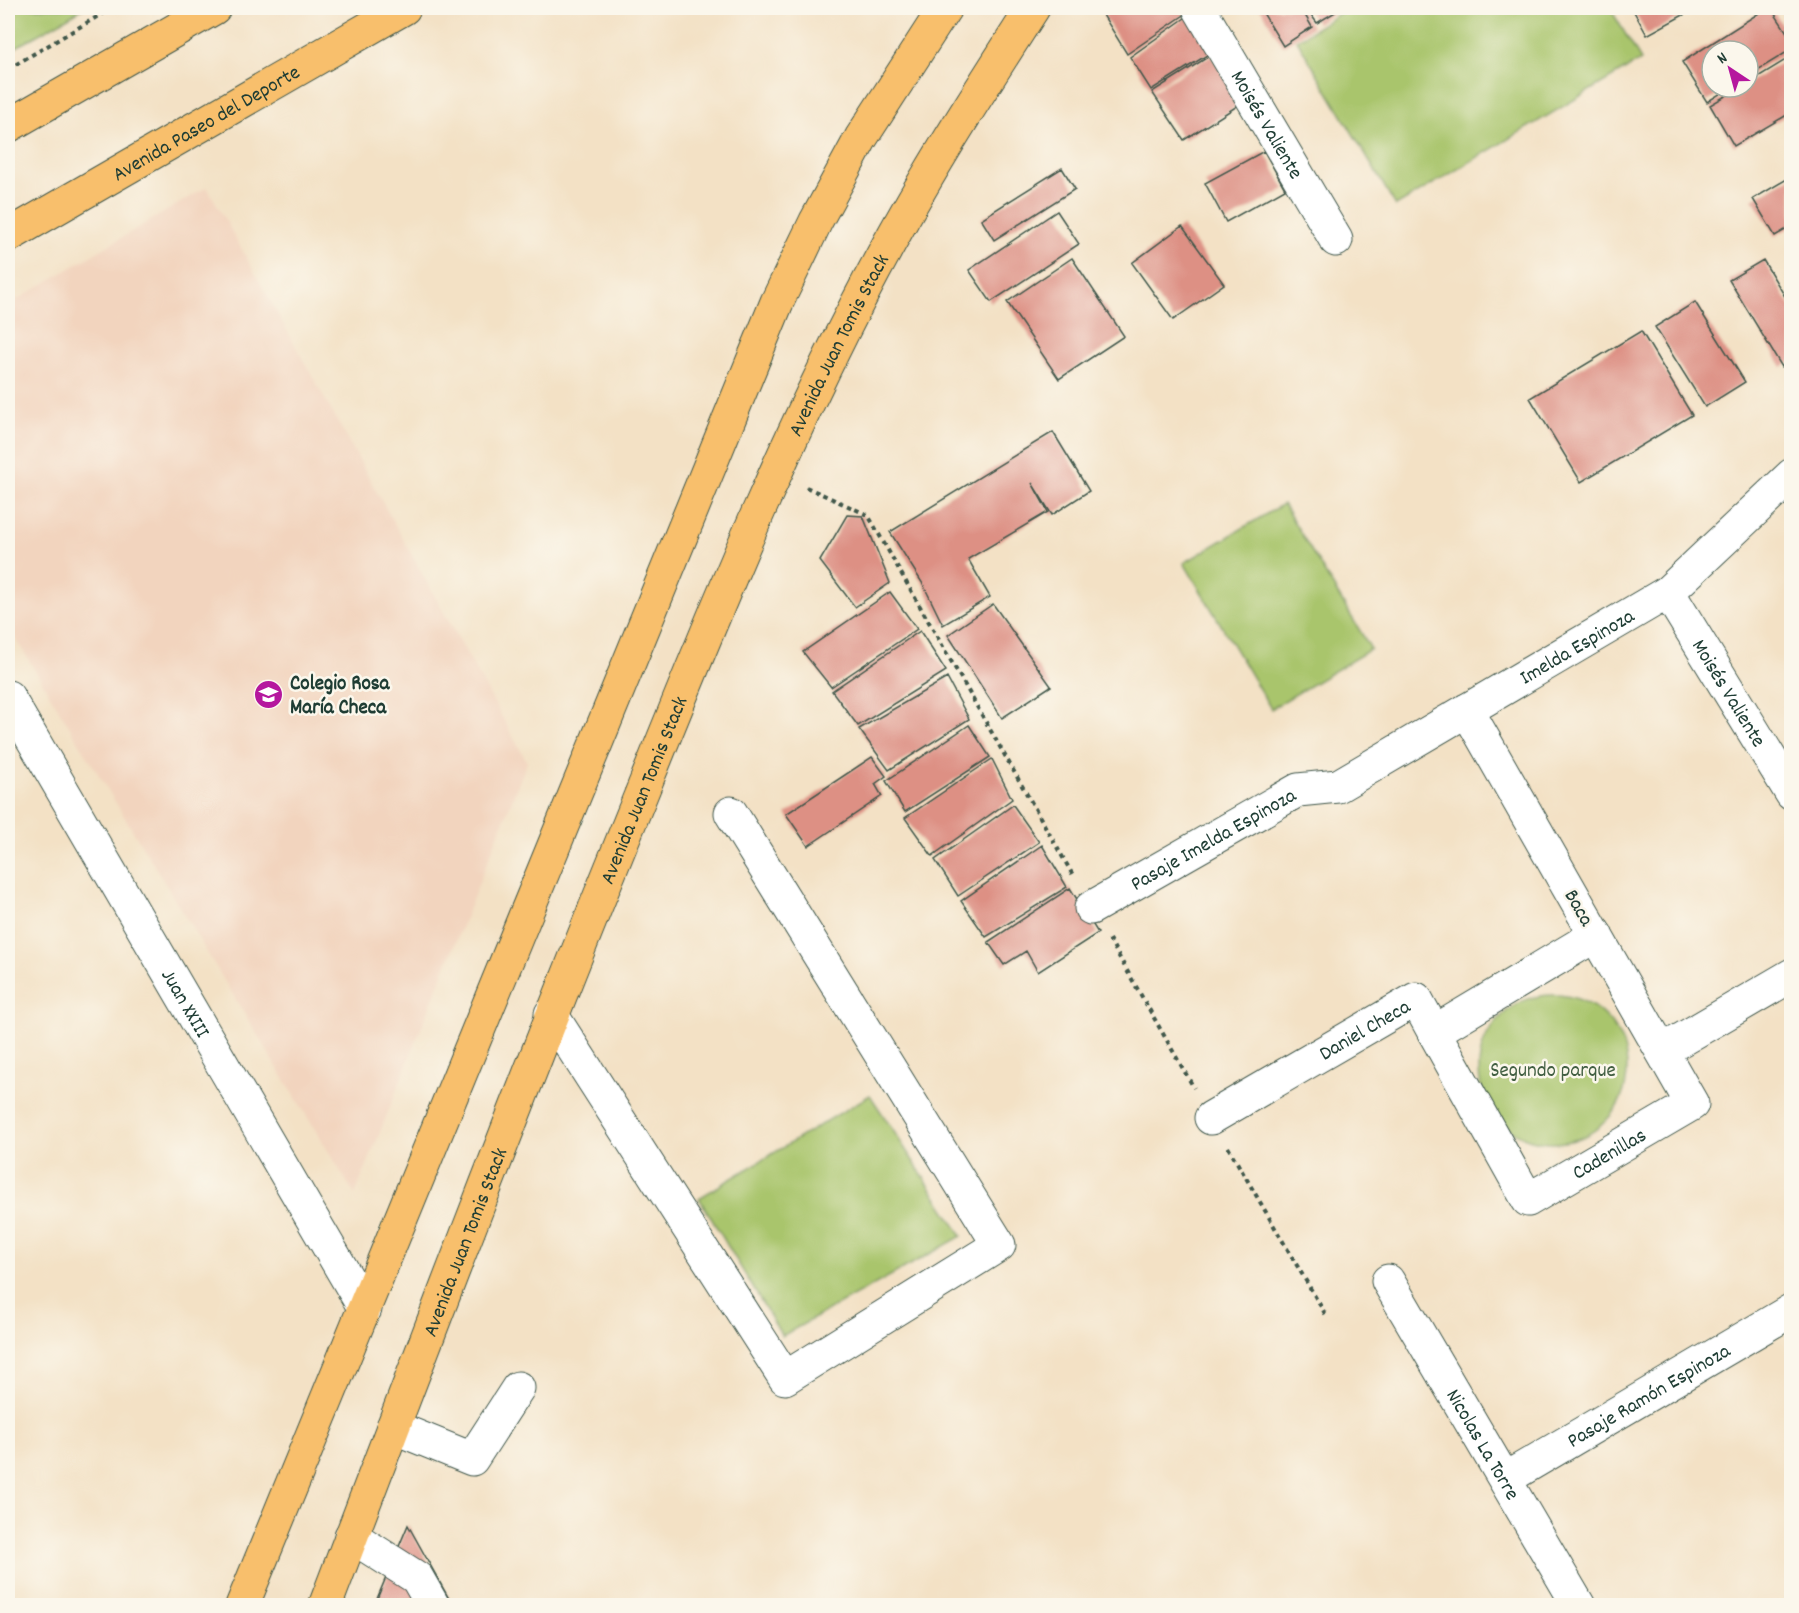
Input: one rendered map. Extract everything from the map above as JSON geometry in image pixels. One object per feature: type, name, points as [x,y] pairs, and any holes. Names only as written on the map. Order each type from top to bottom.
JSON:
[{"type":"main road","points":[[8,126],[214,8]]},
{"type":"main road","name":"Avenida Paseo del Deporte","points":[[8,236],[404,8]]},
{"type":"main road","points":[[242,1605],[777,302],[816,221],[861,138],[945,8]]},
{"type":"main road","name":"Avenida Juan Tomis Stack","points":[[325,1605],[551,1014],[678,703],[776,473],[890,242],[969,105],[1033,8]]},
{"type":"street","name":"Moisés Valiente","points":[[1199,8],[1336,240]]},
{"type":"street","name":"Imelda Espinoza","points":[[1338,786],[1668,592],[1791,475]]},
{"type":"street","name":"Moisés Valiente","points":[[1668,592],[1791,794]]},
{"type":"street","name":"Juan XXIII","points":[[8,697],[365,1309]]},
{"type":"street","name":"Baca","points":[[1467,710],[1692,1104]]},
{"type":"street","name":"Pasaje Imelda Espinoza","points":[[1091,908],[1298,790],[1338,786]]},
{"type":"street","points":[[551,1014],[786,1378],[999,1245],[731,813]]},
{"type":"street","name":"Daniel Checa","points":[[1211,1118],[1416,999],[1434,1032],[1596,935]]},
{"type":"street","points":[[1662,1052],[1791,975]]},
{"type":"street","name":"Cadenillas","points":[[1434,1032],[1528,1200],[1692,1104]]},
{"type":"street","name":"Nicolas La Torre","points":[[1388,1281],[1578,1605]]},
{"type":"street","name":"Pasaje Ramón Espinoza","points":[[1505,1479],[1791,1310]]},
{"type":"street","points":[[393,1427],[472,1459],[518,1388]]},
{"type":"street","points":[[351,1536],[417,1578],[433,1605]]},
{"type":"path","points":[[8,69],[112,8]]},
{"type":"path","points":[[776,473],[849,507]]},
{"type":"shaded area","name":"Colegio Rosa María Checa","points":[[207,187],[527,762],[355,1195],[8,626],[8,305]]},
{"type":"green space","points":[[8,8],[84,8],[8,52]]},
{"type":"green space","points":[[1348,8],[1610,8],[1641,60],[1396,206],[1297,40]]},
{"type":"green space","points":[[1283,504],[1371,649],[1271,709],[1184,563]]},
{"type":"green space","name":"Segundo parque","points":[[1553,995],[1581,1001],[1605,1017],[1621,1041],[1627,1069],[1621,1097],[1605,1121],[1581,1137],[1553,1143],[1525,1137],[1501,1121],[1485,1097],[1479,1069],[1485,1041],[1501,1017],[1525,1001]]},
{"type":"green space","points":[[870,1095],[962,1236],[782,1336],[699,1198]]},
{"type":"building","points":[[1112,8],[1193,9],[1127,54],[1103,15]]},
{"type":"building","points":[[1260,8],[1301,8],[1312,27],[1283,46]]},
{"type":"building","points":[[1306,8],[1342,8],[1317,23]]},
{"type":"building","points":[[1632,8],[1696,8],[1647,35]]},
{"type":"building","points":[[1767,8],[1771,8],[1792,40],[1792,49],[1760,69],[1760,39],[1718,39]]},
{"type":"building","points":[[1192,13],[1212,52],[1151,90],[1130,57]]},
{"type":"building","points":[[1700,51],[1700,91],[1682,62]]},
{"type":"building","points":[[1211,55],[1242,103],[1184,140],[1152,92]]},
{"type":"building","points":[[1792,56],[1792,112],[1734,146],[1710,105],[1720,99],[1760,99],[1760,76]]},
{"type":"building","points":[[1264,151],[1285,189],[1226,222],[1205,183]]},
{"type":"building","points":[[1062,168],[1075,189],[994,240],[981,219]]},
{"type":"building","points":[[1792,176],[1792,226],[1775,236],[1753,199]]},
{"type":"building","points":[[1057,211],[1079,244],[991,302],[969,270]]},
{"type":"building","points":[[1182,226],[1224,284],[1173,320],[1132,263]]},
{"type":"building","points":[[1072,258],[1124,336],[1059,379],[1007,302]]},
{"type":"building","points":[[1763,260],[1792,308],[1792,361],[1782,367],[1729,280]]},
{"type":"building","points":[[1695,302],[1745,382],[1705,407],[1655,327]]},
{"type":"building","points":[[1641,331],[1692,415],[1581,482],[1530,398]]},
{"type":"building","points":[[1053,432],[1089,491],[1052,515],[1032,483],[1048,512],[968,559],[990,597],[943,625],[923,584],[890,532]]},
{"type":"building","points":[[847,515],[863,516],[890,583],[855,607],[820,561]]},
{"type":"building","points":[[890,592],[917,629],[831,687],[803,652]]},
{"type":"building","points":[[993,604],[1051,686],[1002,718],[948,635]]},
{"type":"building","points":[[920,631],[946,671],[858,726],[832,691]]},
{"type":"building","points":[[947,678],[969,719],[889,770],[859,729]]},
{"type":"building","points":[[969,725],[990,757],[905,812],[886,781]]},
{"type":"building","points":[[872,757],[886,776],[875,784],[882,796],[808,846],[786,814]]},
{"type":"building","points":[[992,759],[1012,799],[932,856],[905,818]]},
{"type":"building","points":[[1013,805],[1039,842],[958,896],[935,860]]},
{"type":"building","points":[[1042,845],[1067,887],[986,937],[961,901]]},
{"type":"building","points":[[1070,888],[1098,933],[1038,972],[1026,951],[1004,965],[988,942]]},
{"type":"building","points":[[408,1525],[453,1606],[374,1606]]},
{"type":"place","name":"Colegio Rosa María Checa","points":[[269,694]]}]
